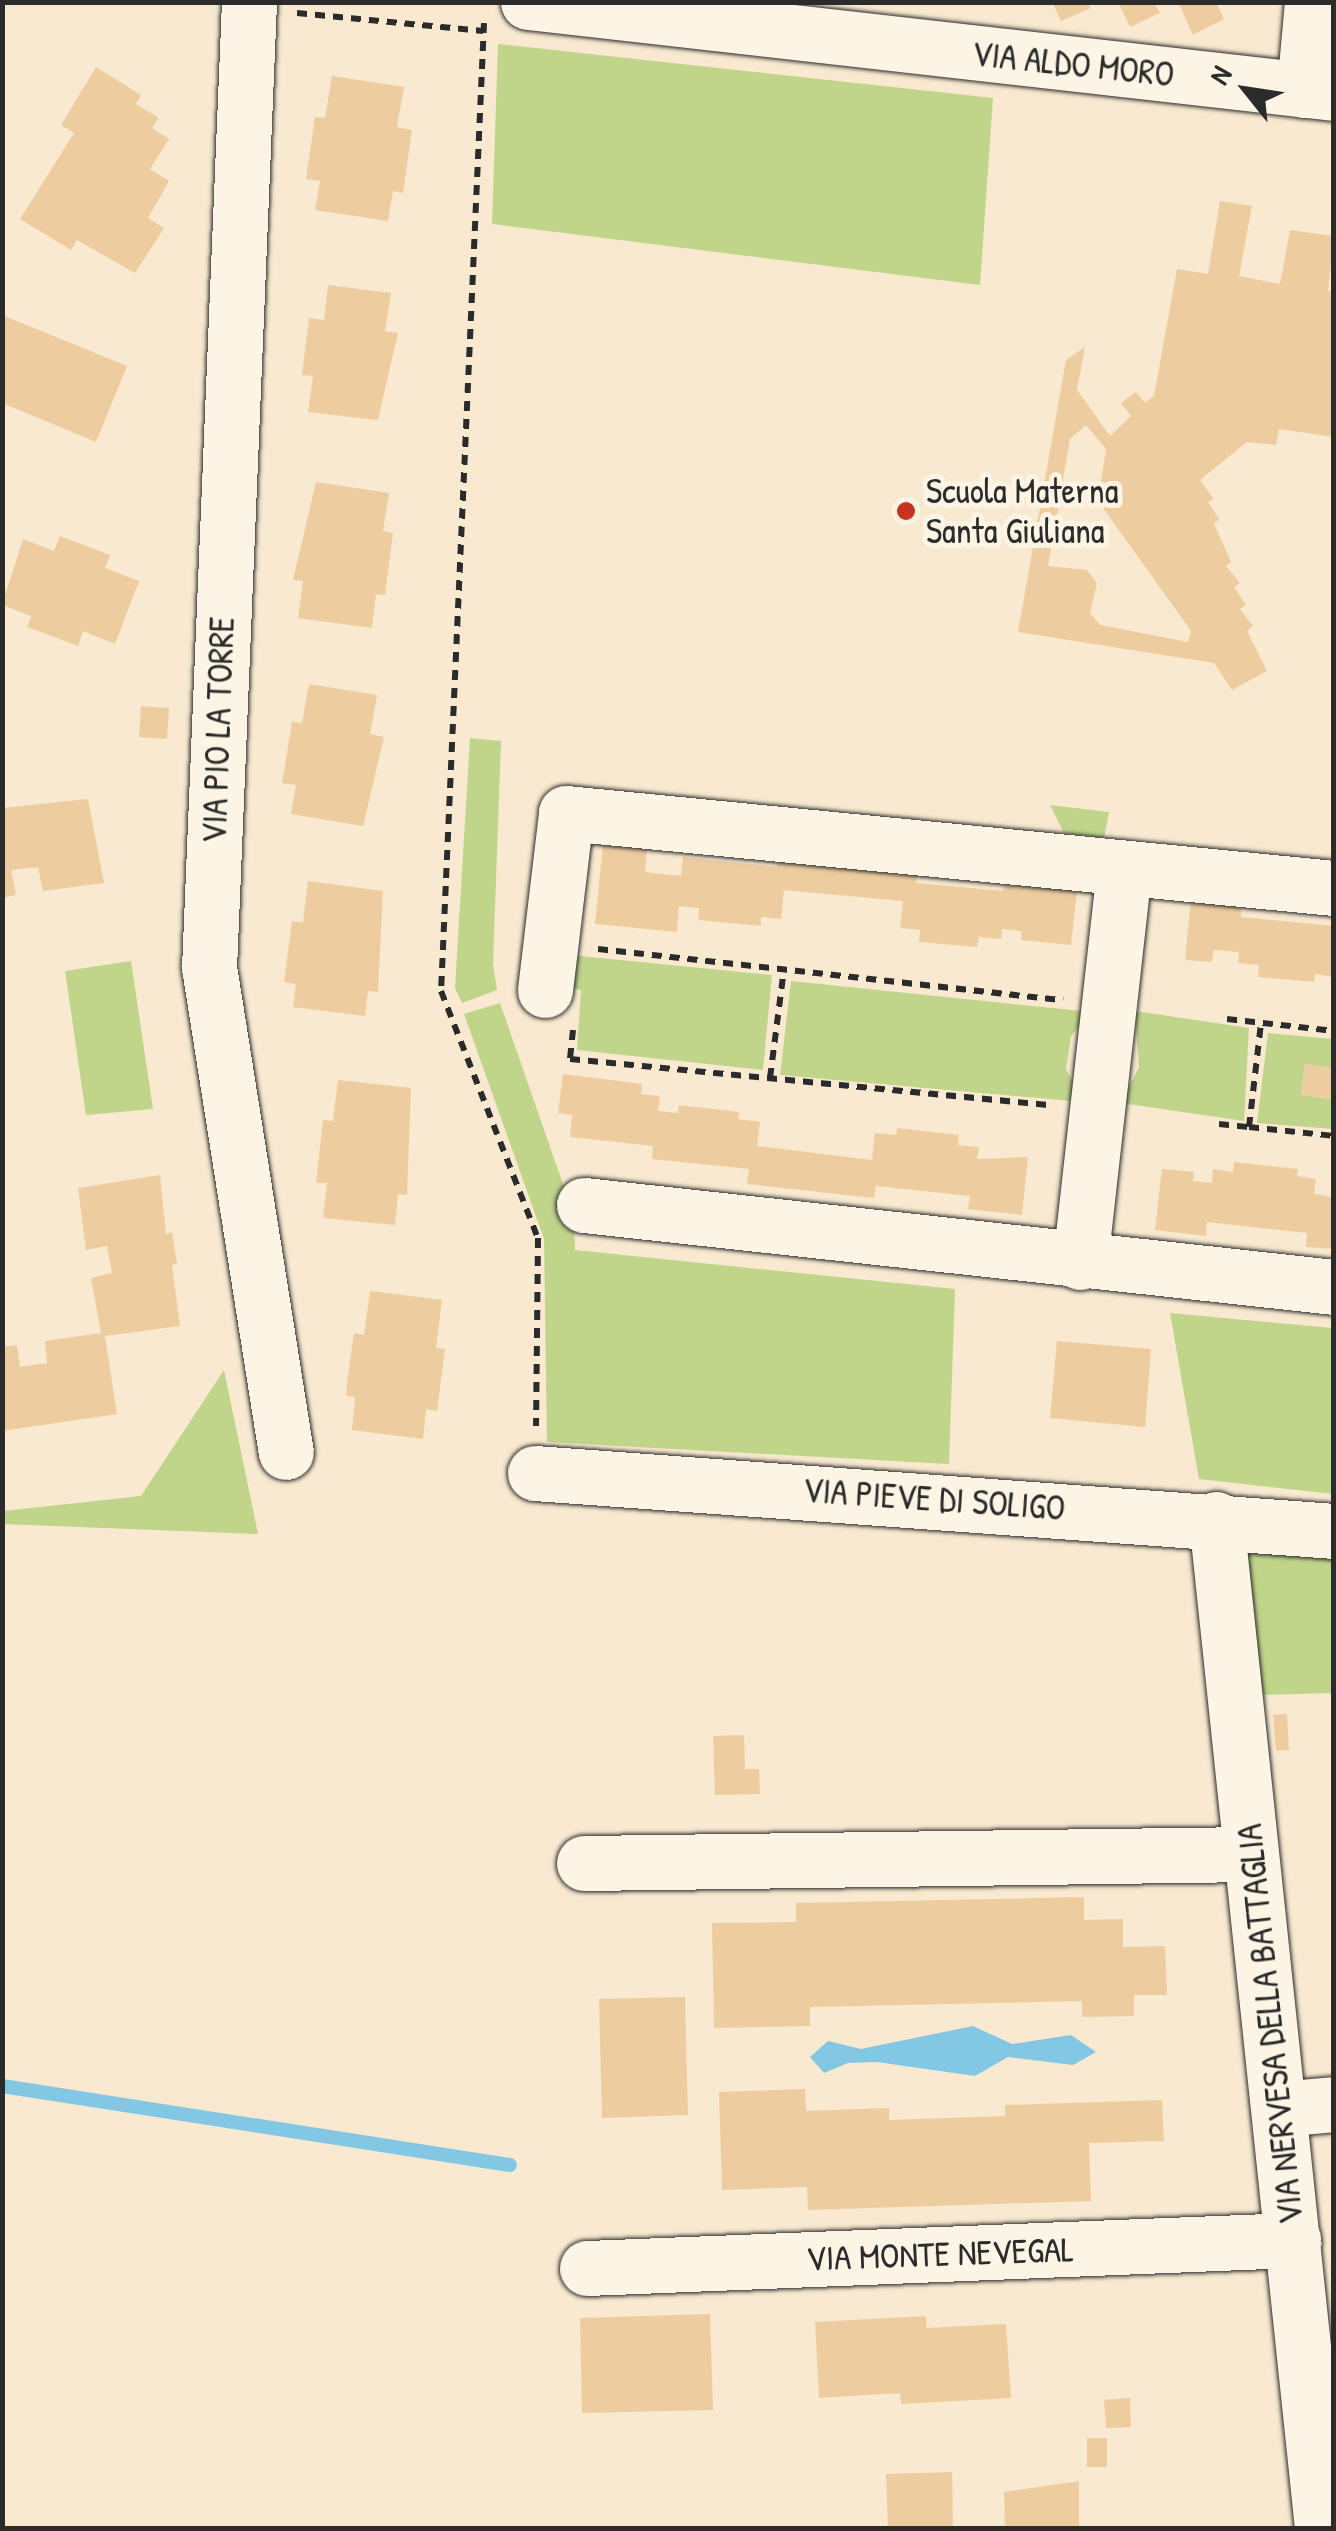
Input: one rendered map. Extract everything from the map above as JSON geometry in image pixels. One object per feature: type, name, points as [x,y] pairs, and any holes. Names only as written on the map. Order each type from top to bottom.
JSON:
[{"type":"street","name":"VIA PIO LA TORRE","points":[[249,2],[209,967],[286,1452]]},
{"type":"street","points":[[1312,2],[1318,91]]},
{"type":"street","name":"VIA ALDO MORO","points":[[506,10],[712,12],[804,18],[1318,91]]},
{"type":"street","points":[[547,967],[566,812],[1334,888]]},
{"type":"street","points":[[1080,1262],[1124,868]]},
{"type":"street","points":[[584,1206],[1334,1287]]},
{"type":"street","name":"VIA PIEVE DI SOLIGO","points":[[535,1472],[1334,1531]]},
{"type":"street","name":"VIA NERVESA DELLA BATTAGLIA","points":[[1216,1520],[1322,2528]]},
{"type":"street","points":[[584,1862],[1251,1854]]},
{"type":"street","points":[[1280,2110],[1334,2104]]},
{"type":"street","name":"VIA MONTE NEVEGAL","points":[[587,2268],[1293,2240]]},
{"type":"path","points":[[506,10],[442,990],[538,1238],[535,1472]]},
{"type":"path","points":[[547,967],[784,969],[1109,1005]]},
{"type":"path","points":[[547,967],[577,994],[570,1059],[1097,1109]]},
{"type":"path","points":[[770,1078],[784,969]]},
{"type":"path","points":[[1227,1019],[1334,1030]]},
{"type":"path","points":[[1249,1127],[1260,1023]]},
{"type":"path","points":[[1219,1124],[1334,1136]]},
{"type":"green space","points":[[498,44],[993,98],[980,285],[492,224]]},
{"type":"green space","points":[[470,738],[501,741],[493,964],[497,990],[462,1003],[455,988]]},
{"type":"green space","points":[[1050,805],[1109,812],[1104,838],[1064,833]]},
{"type":"green space","points":[[560,954],[772,975],[763,1070],[577,1050],[581,990],[556,985]]},
{"type":"green space","points":[[131,961],[153,1109],[86,1115],[65,971]]},
{"type":"green space","points":[[791,981],[1091,1012],[1071,1036],[1066,1069],[1083,1102],[780,1075]]},
{"type":"green space","points":[[500,1003],[574,1216],[575,1250],[955,1289],[949,1464],[547,1442],[544,1239],[464,1014]]},
{"type":"green space","points":[[1135,1011],[1249,1028],[1244,1121],[1121,1103],[1139,1067]]},
{"type":"green space","points":[[1268,1033],[1333,1039],[1333,1068],[1305,1064],[1301,1095],[1331,1099],[1333,1092],[1333,1129],[1257,1123]]},
{"type":"green space","points":[[1170,1313],[1333,1328],[1333,1494],[1199,1479]]},
{"type":"green space","points":[[224,1370],[258,1534],[3,1524],[3,1511],[141,1496]]},
{"type":"green space","points":[[1333,1545],[1333,1693],[1257,1695],[1246,1546]]},
{"type":"water","points":[[973,2026],[1012,2044],[1071,2035],[1096,2052],[1073,2065],[1008,2057],[975,2076],[877,2062],[848,2063],[824,2073],[810,2057],[828,2041],[861,2049]]},
{"type":"building","points":[[1052,2],[1088,2],[1091,8],[1061,21]]},
{"type":"building","points":[[1118,2],[1154,2],[1160,13],[1130,27]]},
{"type":"building","points":[[1178,2],[1216,2],[1224,19],[1193,35]]},
{"type":"building","points":[[96,67],[141,95],[136,104],[159,118],[152,128],[169,139],[150,169],[169,181],[148,218],[164,228],[135,273],[77,240],[71,250],[20,219],[74,133],[61,125]]},
{"type":"building","points":[[332,76],[404,87],[397,127],[412,130],[403,193],[393,191],[388,221],[315,210],[320,181],[306,179],[315,117],[325,118]]},
{"type":"building","points":[[1220,201],[1252,206],[1239,276],[1280,284],[1290,230],[1334,236],[1328,291],[1334,292],[1334,437],[1279,429],[1276,445],[1247,442],[1200,480],[1214,499],[1208,502],[1219,519],[1214,524],[1231,562],[1226,566],[1240,583],[1234,587],[1246,605],[1240,609],[1253,626],[1247,631],[1267,671],[1232,690],[1214,663],[1018,632],[1066,360],[1085,347],[1077,390],[1110,436],[1131,416],[1121,403],[1136,392],[1145,403],[1154,396],[1177,269],[1208,274]],"holes":[[[1086,425],[1106,449],[1098,501],[1191,631],[1188,642],[1100,625],[1090,613],[1097,583],[1087,570],[1048,566],[1070,439]]]},
{"type":"building","points":[[328,285],[391,293],[385,331],[398,333],[378,420],[308,412],[313,376],[302,375],[309,318],[324,320]]},
{"type":"building","points":[[2,315],[127,366],[96,442],[2,403]]},
{"type":"building","points":[[316,482],[389,493],[383,531],[393,533],[385,595],[376,594],[372,628],[298,618],[303,581],[293,580]]},
{"type":"building","points":[[60,536],[110,555],[105,568],[139,581],[115,644],[83,631],[78,646],[27,627],[31,616],[2,605],[23,539],[54,551]]},
{"type":"building","points":[[309,684],[377,695],[370,734],[384,737],[363,826],[291,814],[296,785],[282,783],[292,722],[302,723]]},
{"type":"building","points":[[141,706],[169,708],[167,739],[139,737]]},
{"type":"building","points":[[88,799],[104,883],[43,891],[38,867],[11,870],[16,895],[2,898],[2,808]]},
{"type":"building","points":[[603,844],[647,849],[645,872],[681,876],[683,857],[777,867],[779,849],[919,863],[916,883],[1003,891],[1005,878],[1077,890],[1071,945],[1021,940],[1022,931],[1002,929],[1001,939],[979,937],[977,947],[919,942],[920,930],[900,928],[903,901],[784,890],[781,919],[761,917],[761,926],[698,920],[699,908],[679,906],[677,932],[595,924]]},
{"type":"building","points":[[308,881],[383,891],[378,992],[368,991],[365,1016],[293,1007],[296,984],[284,982],[292,921],[303,922]]},
{"type":"building","points":[[1191,898],[1242,902],[1241,917],[1334,926],[1334,977],[1315,974],[1314,982],[1258,977],[1259,965],[1238,963],[1239,952],[1214,950],[1212,962],[1185,960]]},
{"type":"building","points":[[1305,1064],[1334,1068],[1331,1099],[1301,1095]]},
{"type":"building","points":[[563,1074],[642,1084],[641,1094],[660,1096],[658,1111],[678,1113],[679,1105],[739,1112],[738,1119],[760,1122],[757,1146],[872,1160],[875,1133],[896,1135],[897,1128],[959,1135],[958,1145],[979,1147],[977,1159],[1028,1157],[1022,1215],[968,1209],[970,1196],[876,1186],[874,1198],[747,1184],[749,1169],[652,1159],[653,1146],[570,1137],[572,1115],[558,1113]]},
{"type":"building","points":[[338,1080],[411,1088],[407,1195],[398,1194],[395,1225],[323,1218],[327,1183],[316,1183],[323,1120],[333,1121]]},
{"type":"building","points":[[1234,1162],[1298,1169],[1297,1176],[1316,1179],[1314,1194],[1334,1197],[1334,1249],[1306,1247],[1307,1233],[1207,1222],[1206,1236],[1155,1230],[1162,1169],[1194,1172],[1193,1181],[1212,1183],[1213,1169],[1233,1172]]},
{"type":"building","points":[[160,1175],[166,1234],[172,1232],[177,1264],[172,1265],[180,1326],[105,1336],[117,1414],[2,1431],[2,1347],[17,1345],[20,1367],[47,1363],[45,1341],[101,1333],[91,1278],[112,1273],[107,1246],[86,1250],[78,1188]]},
{"type":"building","points":[[370,1291],[442,1300],[436,1348],[445,1349],[437,1411],[426,1409],[423,1439],[352,1430],[355,1397],[346,1396],[348,1375],[354,1333],[364,1335]]},
{"type":"building","points":[[1057,1341],[1151,1349],[1145,1427],[1050,1418]]},
{"type":"building","points":[[1287,1714],[1289,1750],[1276,1751],[1273,1715]]},
{"type":"building","points":[[744,1735],[745,1769],[759,1769],[760,1794],[715,1795],[713,1736]]},
{"type":"building","points":[[1084,1897],[1084,1920],[1123,1919],[1123,1947],[1165,1946],[1167,1995],[1134,1995],[1134,2016],[1082,2017],[1082,2001],[810,2007],[810,2026],[714,2028],[712,1923],[796,1922],[796,1903]]},
{"type":"building","points":[[685,1997],[688,2115],[602,2118],[599,1999]]},
{"type":"building","points":[[805,2089],[806,2111],[889,2108],[889,2120],[1005,2116],[1005,2105],[1162,2100],[1164,2141],[1089,2143],[1091,2201],[808,2210],[807,2187],[722,2190],[719,2092]]},
{"type":"building","points":[[710,2314],[713,2410],[582,2413],[580,2318]]},
{"type":"building","points":[[926,2316],[926,2328],[1006,2324],[1011,2398],[901,2404],[900,2393],[819,2398],[815,2322]]},
{"type":"building","points":[[1130,2398],[1131,2427],[1106,2428],[1104,2400]]},
{"type":"building","points":[[1087,2438],[1107,2438],[1107,2467],[1087,2467]]},
{"type":"building","points":[[952,2472],[953,2528],[888,2528],[886,2474]]},
{"type":"building","points":[[1079,2481],[1079,2528],[1005,2528],[1004,2492]]},
{"type":"waterway","points":[[2,2086],[510,2165]]},
{"type":"place","name":"Scuola Materna Santa Giuliana","points":[[906,511]]}]
